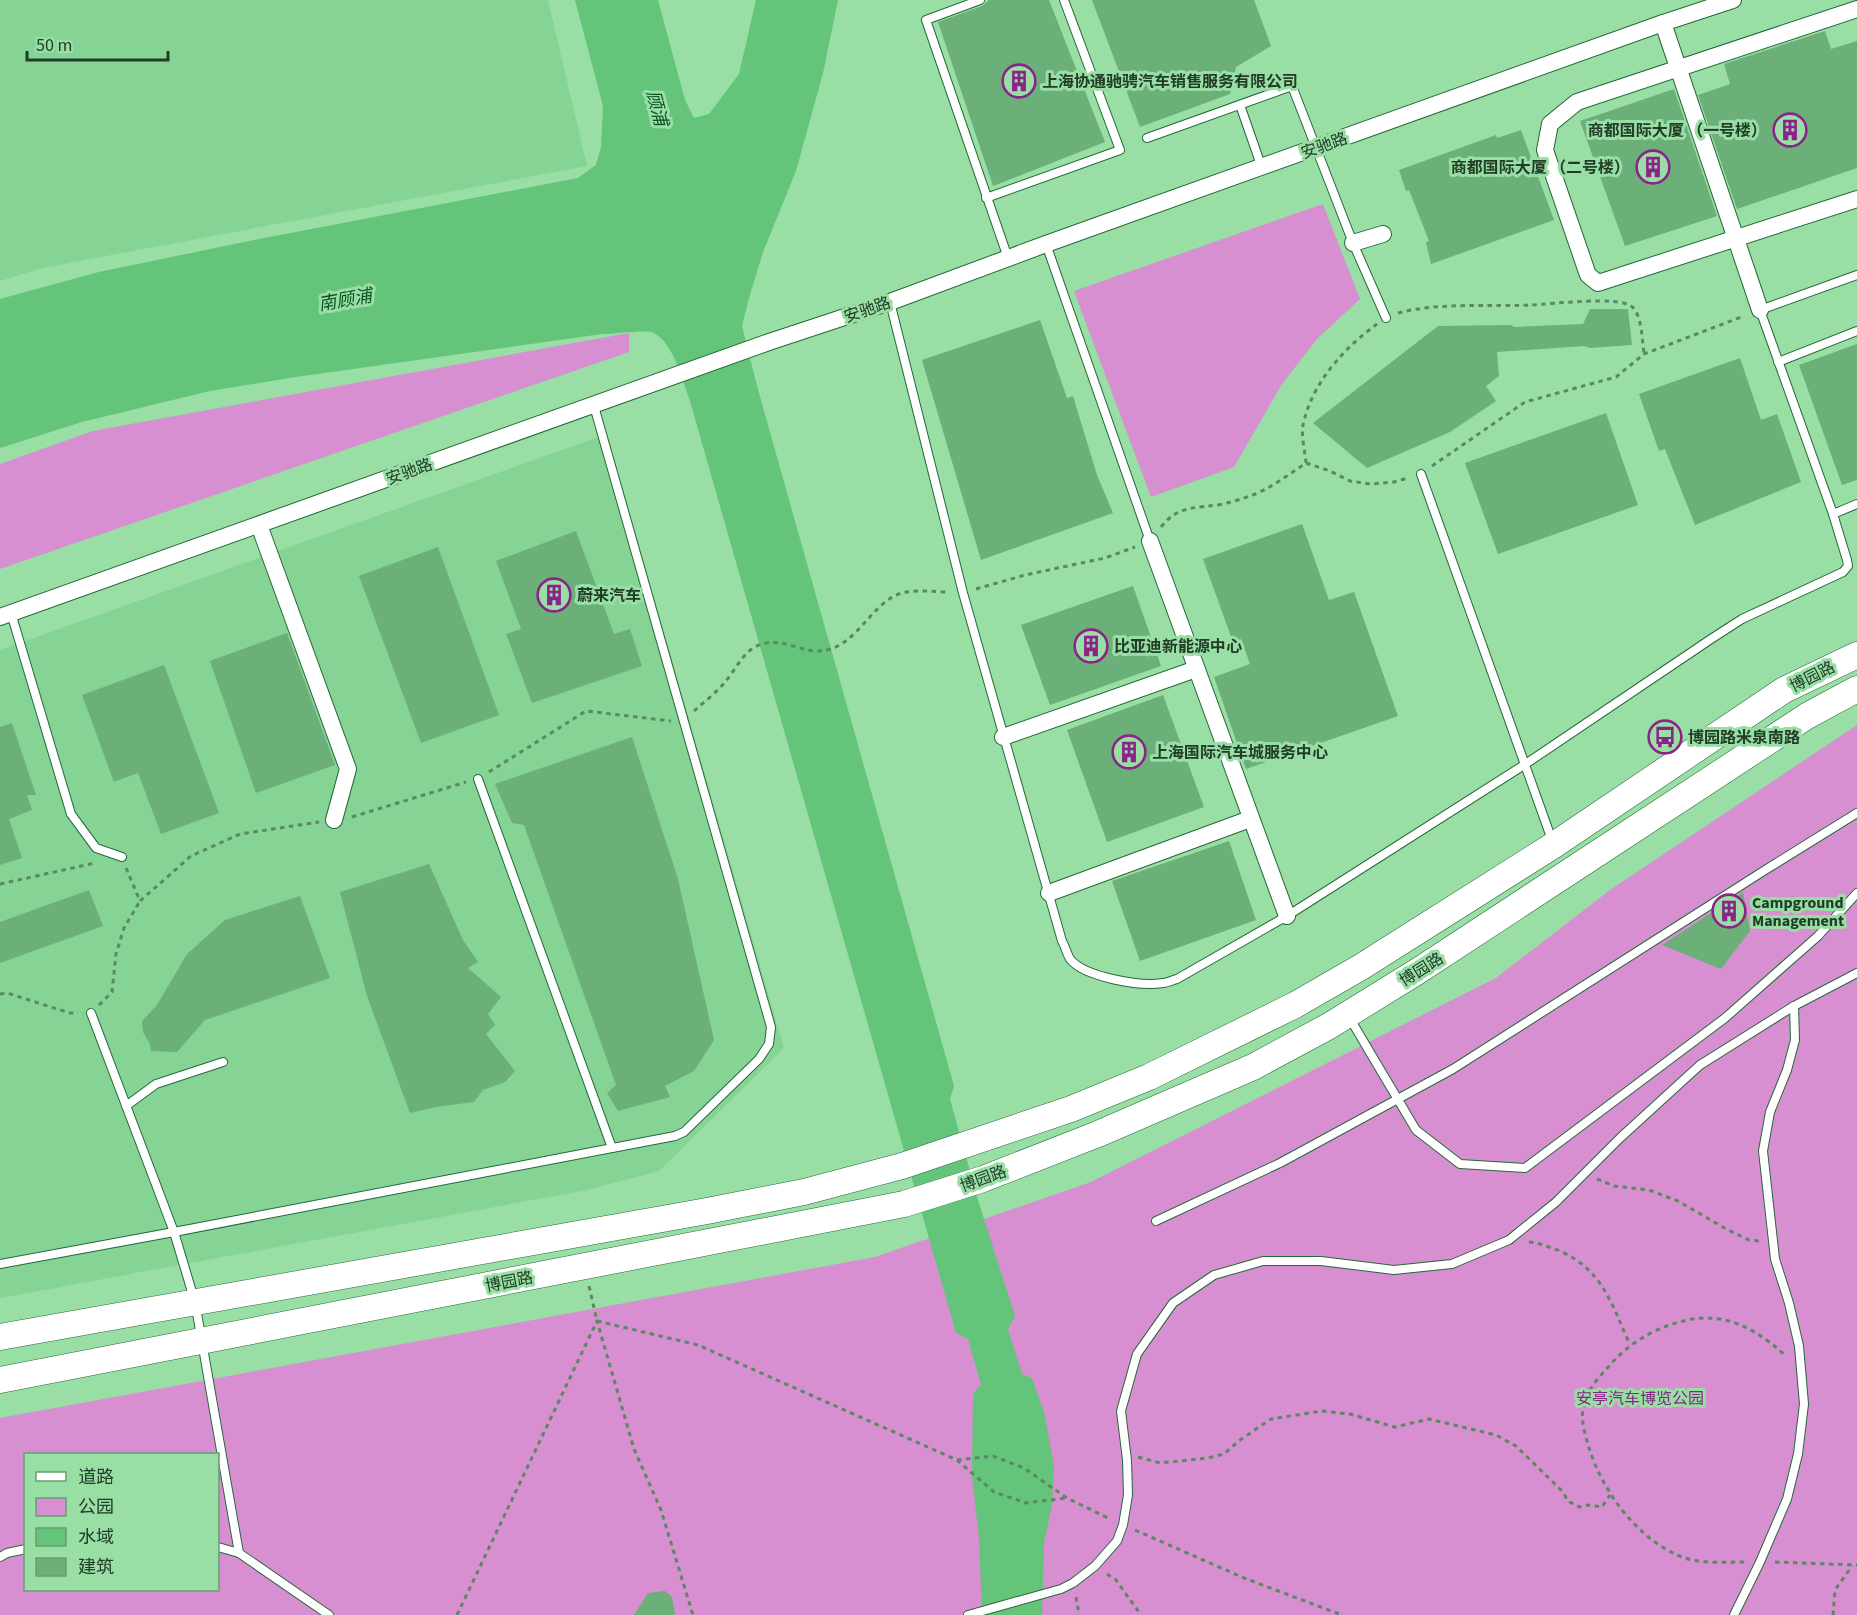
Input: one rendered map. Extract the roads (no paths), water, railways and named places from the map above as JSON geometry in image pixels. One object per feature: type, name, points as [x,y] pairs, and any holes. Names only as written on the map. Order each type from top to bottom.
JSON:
[{"type":"main road","name":"博园路","points":[[0,1337],[804,1192],[902,1166],[1071,1109],[1149,1077],[1295,1005],[1361,967],[1554,845],[1784,690],[1857,655]]},
{"type":"main road","name":"博园路","points":[[0,1380],[904,1204],[983,1179],[1098,1134],[1253,1067],[1348,1014],[1418,971],[1807,716],[1857,689]]},
{"type":"street","name":"安驰路","points":[[5,615],[769,342],[890,302],[1316,147],[1733,0]]},
{"type":"street","points":[[1857,9],[1577,102],[1551,124],[1545,150],[1588,275],[1598,283],[1857,199]]},
{"type":"street","points":[[1663,23],[1760,310]]},
{"type":"street","points":[[1353,243],[1383,234]]},
{"type":"street","points":[[259,525],[348,769],[334,820]]},
{"type":"street","points":[[1150,541],[1287,916]]},
{"type":"street","points":[[1003,737],[1196,669]]},
{"type":"street","points":[[1049,893],[1250,819]]},
{"type":"lane","points":[[980,0],[926,20],[1008,258]]},
{"type":"lane","points":[[986,198],[1120,150],[1064,0]]},
{"type":"lane","points":[[1147,138],[1292,86],[1353,243],[1386,318]]},
{"type":"lane","points":[[1240,105],[1262,168]]},
{"type":"lane","points":[[1046,244],[1150,541]]},
{"type":"lane","points":[[890,302],[963,593],[1062,941],[1070,959],[1085,971],[1104,978],[1150,984],[1177,979],[1287,916],[1524,765],[1742,619],[1844,572],[1848,566],[1847,560],[1833,513],[1760,310],[1857,275]]},
{"type":"lane","points":[[1778,362],[1857,331]]},
{"type":"lane","points":[[0,1264],[675,1136],[684,1132],[759,1059],[770,1044],[771,1027],[594,406]]},
{"type":"lane","points":[[1421,474],[1554,845]]},
{"type":"lane","points":[[1833,513],[1857,504]]},
{"type":"lane","points":[[5,615],[70,814],[96,848],[122,857]]},
{"type":"lane","points":[[478,779],[612,1148]]},
{"type":"lane","points":[[1156,1221],[1280,1163],[1453,1069],[1857,813]]},
{"type":"lane","points":[[1348,1014],[1416,1130],[1460,1164],[1526,1168],[1725,1017],[1818,936],[1857,893]]},
{"type":"lane","points":[[968,1615],[1061,1589],[1095,1566],[1117,1541],[1123,1525],[1128,1496],[1121,1411],[1137,1353],[1173,1303],[1214,1275],[1263,1261],[1321,1261],[1394,1270],[1452,1264],[1509,1240],[1556,1202],[1620,1138],[1700,1065],[1794,1006],[1857,973]]},
{"type":"lane","points":[[1734,1615],[1787,1499],[1798,1454],[1804,1404],[1799,1346],[1789,1303],[1774,1259],[1763,1151],[1770,1112],[1787,1070],[1795,1040],[1794,1006]]},
{"type":"lane","points":[[91,1013],[174,1232],[195,1302],[239,1553]]},
{"type":"lane","points":[[126,1106],[156,1084],[223,1062]]},
{"type":"lane","points":[[219,1547],[239,1553],[329,1615]]},
{"type":"lane","points":[[0,1557],[24,1549]]},
{"type":"water","points":[[575,0],[658,0],[685,100],[694,118],[709,114],[739,74],[756,0],[838,0],[823,73],[796,171],[763,252],[742,326],[954,1086],[950,1099],[978,1200],[1015,1316],[1008,1329],[1022,1374],[1032,1378],[1044,1412],[1054,1465],[1052,1505],[1044,1543],[1042,1615],[982,1615],[979,1538],[972,1476],[973,1394],[981,1385],[968,1339],[956,1333],[690,401],[676,362],[659,336],[641,331],[602,334],[210,391],[82,422],[0,448],[0,299],[99,272],[578,178],[596,165],[601,147],[603,106]]},
{"type":"place","name":"上海协通驰骋汽车销售服务有限公司","points":[[1019,81]]},
{"type":"place","name":"商都国际大厦 （一号楼）","points":[[1790,130]]},
{"type":"place","name":"商都国际大厦 （二号楼）","points":[[1653,167]]},
{"type":"place","name":"蔚来汽车","points":[[554,595]]},
{"type":"place","name":"比亚迪新能源中心","points":[[1091,646]]},
{"type":"place","name":"博园路米泉南路","points":[[1665,737]]},
{"type":"place","name":"上海国际汽车城服务中心","points":[[1129,752]]},
{"type":"place","name":"Campground Management","points":[[1729,911]]},
{"type":"water label","name":"顾浦","points":[[657,108]]},
{"type":"water label","name":"南顾浦","points":[[345,300]]},
{"type":"park label","name":"安亭汽车博览公园","points":[[1640,1398]]}]
